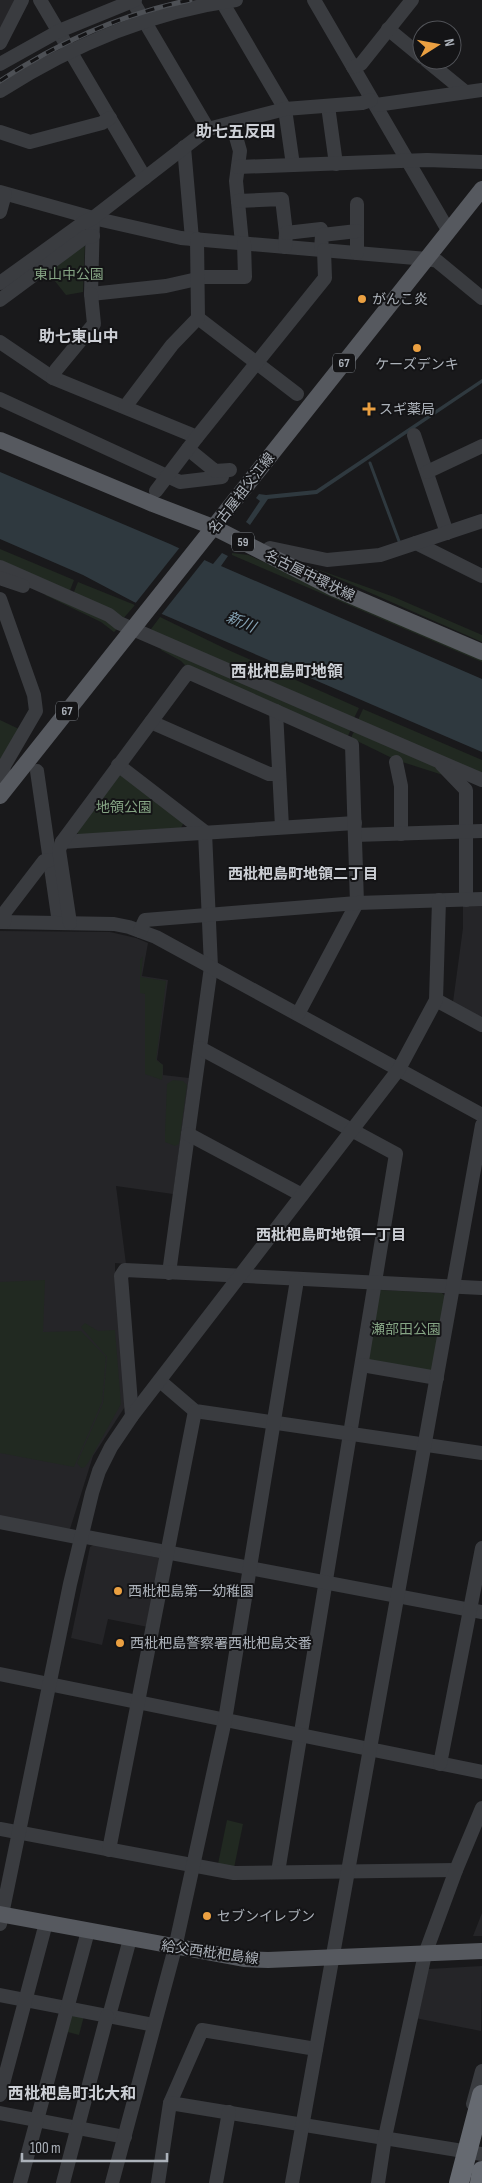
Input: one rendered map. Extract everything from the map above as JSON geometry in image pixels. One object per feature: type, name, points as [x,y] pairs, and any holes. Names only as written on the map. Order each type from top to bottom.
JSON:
[{"type":"highway","points":[[459,2183],[482,2095]]},
{"type":"highway","points":[[471,2183],[482,2144]]},
{"type":"highway","points":[[480,2183],[482,2171]]},
{"type":"main road","name":"名古屋祖父江線","points":[[4,791],[482,189]]},
{"type":"main road","name":"名古屋中環状線","points":[[0,440],[153,504],[210,532],[264,553],[335,589],[482,652]]},
{"type":"main road","name":"給父西枇杷島線","points":[[1,1917],[46,1923],[175,1948],[244,1959],[333,1958],[482,1951]]},
{"type":"street","points":[[0,43],[22,0]]},
{"type":"street","points":[[40,0],[145,178]]},
{"type":"street","points":[[0,64],[59,31],[133,0],[208,129]]},
{"type":"street","points":[[314,0],[448,230]]},
{"type":"street","points":[[353,67],[361,64],[412,0]]},
{"type":"street","points":[[0,91],[70,50],[144,21],[227,1],[285,109],[293,165]]},
{"type":"street","points":[[388,29],[412,48]]},
{"type":"street","points":[[441,70],[472,90]]},
{"type":"street","points":[[0,284],[83,223],[93,218],[208,129],[285,109],[373,102],[472,90],[482,77]]},
{"type":"street","points":[[328,106],[336,164]]},
{"type":"street","points":[[0,132],[30,142],[102,123],[110,118]]},
{"type":"street","points":[[91,294],[166,286],[198,278],[245,277],[236,181],[240,151],[232,123]]},
{"type":"street","points":[[125,407],[172,345],[198,318],[198,278],[184,147]]},
{"type":"street","points":[[238,167],[408,161],[482,162]]},
{"type":"street","points":[[0,212],[2,193],[168,236],[194,239],[243,243],[286,240],[321,229],[325,278],[156,491]]},
{"type":"street","points":[[238,202],[282,199],[286,240]]},
{"type":"street","points":[[357,204],[357,253]]},
{"type":"street","points":[[53,378],[56,370],[94,324],[91,294],[93,218]]},
{"type":"street","points":[[322,235],[357,231]]},
{"type":"street","points":[[0,300],[85,237],[93,236]]},
{"type":"street","points":[[286,240],[322,250],[437,261],[482,298]]},
{"type":"street","points":[[198,318],[297,394]]},
{"type":"street","points":[[0,342],[53,378],[197,437]]},
{"type":"street","points":[[0,399],[180,482],[226,473],[215,471],[188,449]]},
{"type":"street","points":[[414,435],[447,532]]},
{"type":"street","points":[[427,472],[482,446]]},
{"type":"street","points":[[264,553],[270,548],[327,560],[380,555],[482,521]]},
{"type":"street","points":[[416,543],[482,576]]},
{"type":"street","points":[[0,567],[109,614],[119,623],[133,627],[482,780]]},
{"type":"street","points":[[0,578],[34,589],[53,589]]},
{"type":"street","points":[[0,599],[31,687],[36,711],[4,766],[4,791]]},
{"type":"street","points":[[65,922],[59,850],[62,842],[188,672],[352,745],[357,904],[298,1014]]},
{"type":"street","points":[[276,711],[282,827]]},
{"type":"street","points":[[151,722],[269,774],[279,774]]},
{"type":"street","points":[[439,761],[466,790],[466,900]]},
{"type":"street","points":[[396,762],[401,786],[401,834]]},
{"type":"street","points":[[118,765],[205,832],[212,967],[169,1273]]},
{"type":"street","points":[[37,771],[50,860],[65,922]]},
{"type":"street","points":[[62,842],[282,827],[355,829],[401,834],[482,831]]},
{"type":"street","points":[[50,860],[44,861],[5,912],[2,922],[114,924],[156,937],[482,1115]]},
{"type":"street","points":[[140,931],[145,920],[357,904],[482,899]]},
{"type":"street","points":[[1,1917],[81,1537],[99,1471],[111,1447],[132,1416],[399,1069],[436,1000],[439,900]]},
{"type":"street","points":[[436,1000],[482,1025]]},
{"type":"street","points":[[200,1048],[396,1154],[278,1872]]},
{"type":"street","points":[[292,2183],[482,1125]]},
{"type":"street","points":[[188,1134],[302,1195]]},
{"type":"street","points":[[132,1416],[121,1276],[125,1270],[482,1288]]},
{"type":"street","points":[[112,2183],[175,1948],[225,1720],[297,1280]]},
{"type":"street","points":[[362,1365],[436,1378]]},
{"type":"street","points":[[160,1380],[195,1411],[482,1454]]},
{"type":"street","points":[[109,1850],[195,1411]]},
{"type":"street","points":[[0,1522],[476,1610]]},
{"type":"street","points":[[440,1764],[476,1610],[482,1548]]},
{"type":"street","points":[[0,1674],[482,1772]]},
{"type":"street","points":[[378,2183],[385,2138],[425,1954],[456,1870],[482,1808]]},
{"type":"street","points":[[0,1829],[234,1873],[456,1870]]},
{"type":"street","points":[[0,2095],[46,1923]]},
{"type":"street","points":[[20,2183],[88,1931]]},
{"type":"street","points":[[63,2183],[130,1939]]},
{"type":"street","points":[[0,1995],[154,2025]]},
{"type":"street","points":[[158,2183],[170,2103],[202,2030],[316,2049]]},
{"type":"street","points":[[454,2183],[482,2071]]},
{"type":"street","points":[[170,2103],[482,2154]]},
{"type":"street","points":[[216,2183],[229,2112]]},
{"type":"street","points":[[0,2113],[125,2137]]},
{"type":"shaded area","points":[[0,0],[18,0],[0,35]]},
{"type":"shaded area","points":[[482,902],[482,1018],[453,1002],[463,928],[463,903]]},
{"type":"shaded area","points":[[0,931],[110,932],[148,943],[142,976],[168,980],[157,1060],[163,1065],[163,1075],[189,1078],[173,1194],[116,1186],[126,1264],[115,1263],[126,1405],[93,1456],[70,1529],[67,1531],[0,1518]]},
{"type":"shaded area","name":"西枇杷島第一幼稚園","points":[[94,1545],[159,1558],[161,1563],[148,1627],[108,1619],[102,1645],[71,1638],[90,1547]]},
{"type":"shaded area","points":[[482,1913],[482,1936],[473,1936]]},
{"type":"shaded area","points":[[482,1966],[481,2031],[415,2018],[428,1969]]},
{"type":"green space","name":"東山中公園","points":[[85,243],[83,292],[66,295],[47,271]]},
{"type":"green space","points":[[0,549],[74,580],[69,593],[0,563]]},
{"type":"green space","points":[[232,553],[248,555],[482,659],[482,662],[232,555]]},
{"type":"green space","points":[[314,568],[394,597],[482,635],[482,642]]},
{"type":"green space","points":[[78,582],[135,605],[122,620],[73,594]]},
{"type":"green space","points":[[53,594],[104,618],[117,629],[114,632],[101,622],[45,595]]},
{"type":"green space","points":[[160,617],[226,649],[359,708],[353,720],[153,632],[151,629]]},
{"type":"green space","points":[[163,644],[352,727],[347,738],[187,667],[181,661],[161,650]]},
{"type":"green space","points":[[363,709],[482,760],[482,776],[357,722]]},
{"type":"green space","points":[[0,720],[21,730],[0,771]]},
{"type":"green space","points":[[355,729],[438,765],[443,775],[396,760],[351,738]]},
{"type":"green space","name":"地領公園","points":[[121,774],[184,822],[181,828],[79,836],[75,829]]},
{"type":"green space","points":[[143,956],[141,977],[166,981],[156,1060],[163,1065],[162,1080],[145,1074],[145,994],[140,993],[140,960]]},
{"type":"green space","points":[[173,1080],[183,1081],[187,1085],[179,1144],[175,1146],[165,1142],[167,1084]]},
{"type":"green space","points":[[45,1280],[43,1332],[81,1331],[106,1357],[102,1402],[74,1467],[0,1453],[0,1282]]},
{"type":"green space","name":"瀬部田公園","points":[[381,1290],[442,1293],[446,1297],[433,1372],[366,1360],[377,1294]]},
{"type":"green space","points":[[85,1323],[98,1331],[115,1330],[121,1404],[88,1463],[85,1467],[81,1468],[77,1463],[103,1403],[107,1357],[81,1327]]},
{"type":"green space","points":[[227,1820],[243,1824],[234,1868],[218,1864]]},
{"type":"green space","points":[[71,2013],[84,2016],[79,2035],[64,2031]]},
{"type":"water","points":[[482,379],[482,383],[317,494],[268,499],[250,525],[246,522],[260,501],[256,498],[259,494],[316,490]]},
{"type":"water","name":"新川","points":[[0,472],[213,564],[222,553],[228,556],[221,566],[482,679],[482,752],[134,602],[83,575],[0,539]]},
{"type":"pier","points":[[181,546],[206,558],[160,616],[134,605]]},
{"type":"waterway","points":[[370,463],[399,541]]},
{"type":"railway","points":[[0,81],[67,42],[140,13],[190,0]]},
{"type":"place","name":"がんこ炎","points":[[362,299]]},
{"type":"place","name":"ケーズデンキ","points":[[417,348]]},
{"type":"place","name":"スギ薬局","points":[[369,409]]},
{"type":"place","name":"西枇杷島第一幼稚園","points":[[118,1591]]},
{"type":"place","name":"西枇杷島警察署西枇杷島交番","points":[[120,1643]]},
{"type":"place","name":"セブンイレブン","points":[[207,1916]]},
{"type":"district","name":"助七五反田","points":[[236,131]]},
{"type":"district","name":"助七東山中","points":[[79,336]]},
{"type":"district","name":"西枇杷島町地領","points":[[287,671]]},
{"type":"district","name":"西枇杷島町地領二丁目","points":[[303,874]]},
{"type":"district","name":"西枇杷島町地領一丁目","points":[[331,1235]]},
{"type":"district","name":"西枇杷島町北大和","points":[[72,2093]]}]
